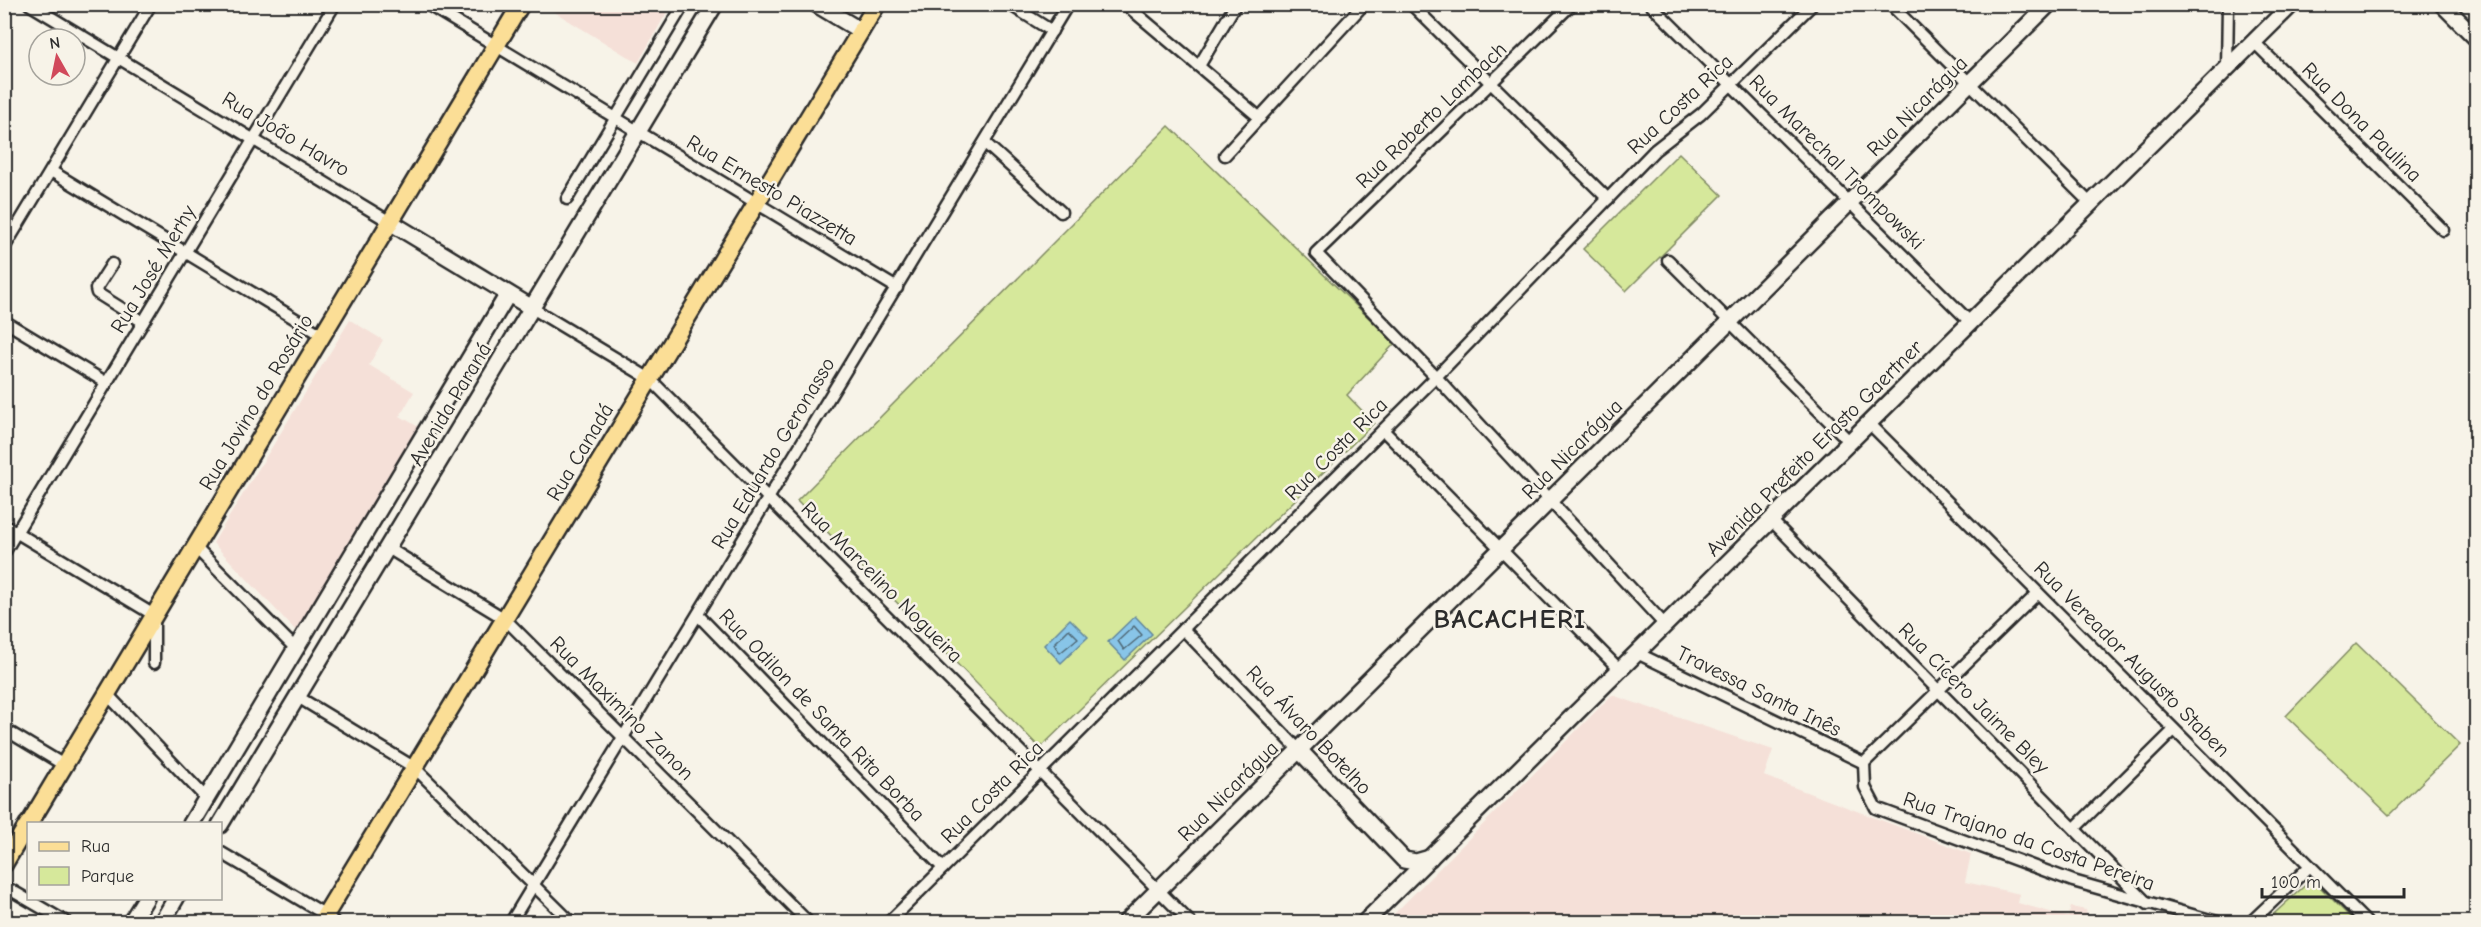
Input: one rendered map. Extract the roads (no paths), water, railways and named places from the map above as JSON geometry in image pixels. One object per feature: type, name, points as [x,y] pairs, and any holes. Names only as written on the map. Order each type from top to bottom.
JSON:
[{"type":"main road","name":"Rua Jovino do Rosário","points":[[30,822],[521,4]]},
{"type":"main road","name":"Avenida Paraná","points":[[192,822],[296,649],[632,128],[715,4]]},
{"type":"main road","points":[[816,4],[861,31]]},
{"type":"main road","name":"Rua Canadá","points":[[327,920],[415,768],[877,4]]},
{"type":"main road","name":"Rua Nicarágua","points":[[1126,922],[2049,4]]},
{"type":"main road","name":"Avenida Prefeito Erasto Gaertner","points":[[1365,922],[2292,4]]},
{"type":"main road","points":[[2442,4],[2474,31]]},
{"type":"main road","name":"Rua João Havro","points":[[390,222],[520,301]]},
{"type":"main road","name":"Avenida Paraná","points":[[222,822],[388,548],[520,301]]},
{"type":"main road","name":"Rua Álvaro Botelho","points":[[1299,750],[1404,860]]},
{"type":"main road","name":"Rua Jovino do Rosário","points":[[4,864],[27,827]]},
{"type":"main road","points":[[1402,885],[1404,860],[1416,862],[1430,858]]},
{"type":"main road","points":[[131,922],[145,900]]},
{"type":"main road","points":[[162,922],[175,900]]},
{"type":"street","points":[[4,9],[7,4]]},
{"type":"street","name":"Rua João Havro","points":[[29,4],[390,222]]},
{"type":"street","points":[[4,248],[151,4]]},
{"type":"street","name":"Rua José Merhy","points":[[4,553],[335,4]]},
{"type":"street","name":"Rua Ernesto Piazzetta","points":[[427,4],[897,288]]},
{"type":"street","points":[[567,199],[684,4]]},
{"type":"street","points":[[1009,4],[1052,31]]},
{"type":"street","name":"Rua Eduardo Geronasso","points":[[511,922],[1068,4]]},
{"type":"street","points":[[1125,4],[1260,118]]},
{"type":"street","points":[[1199,66],[1236,4]]},
{"type":"street","points":[[1226,155],[1364,4]]},
{"type":"street","points":[[1412,4],[1608,199]]},
{"type":"street","name":"Rua Roberto Lambach","points":[[1436,377],[1316,253],[1482,89],[1492,84],[1572,4]]},
{"type":"street","name":"Rua Marechal Trompowski","points":[[1650,4],[1971,323]]},
{"type":"street","name":"Rua Costa Rica","points":[[889,922],[1436,377],[1655,150],[1701,114],[1813,4]]},
{"type":"street","points":[[1890,4],[2091,204]]},
{"type":"street","points":[[2227,69],[2228,4]]},
{"type":"street","name":"Rua Dona Paulina","points":[[2254,42],[2443,230]]},
{"type":"street","points":[[985,143],[1061,212]]},
{"type":"street","points":[[51,171],[322,335]]},
{"type":"street","points":[[1668,260],[1850,442]]},
{"type":"street","points":[[112,264],[96,289],[97,292],[143,321]]},
{"type":"street","name":"Rua Marcelino Nogueira","points":[[520,301],[650,379],[1190,922]]},
{"type":"street","points":[[4,321],[107,383]]},
{"type":"street","points":[[1436,377],[1665,625]]},
{"type":"street","name":"Rua Vereador Augusto Staben","points":[[1869,423],[2366,922]]},
{"type":"street","points":[[1383,430],[1620,670]]},
{"type":"street","name":"Rua Cícero Jaime Bley","points":[[1771,520],[2148,904]]},
{"type":"street","points":[[4,525],[154,615],[154,663]]},
{"type":"street","points":[[195,547],[296,649]]},
{"type":"street","name":"Rua Maximino Zanon","points":[[388,548],[505,619],[808,922]]},
{"type":"street","points":[[1864,763],[2038,592]]},
{"type":"street","name":"Rua Odilon de Santa Rita Borba","points":[[698,615],[943,868]]},
{"type":"street","name":"Rua Álvaro Botelho","points":[[1183,629],[1299,750]]},
{"type":"street","name":"Travessa Santa Inês","points":[[1637,653],[1864,763]]},
{"type":"street","points":[[106,694],[206,798]]},
{"type":"street","points":[[298,697],[415,768],[571,922]]},
{"type":"street","points":[[4,729],[64,765]]},
{"type":"street","points":[[2075,828],[2174,730]]},
{"type":"street","name":"Rua Trajano da Costa Pereira","points":[[1864,763],[1865,787],[1876,808],[2035,868],[2148,904],[2217,922]]},
{"type":"street","points":[[222,853],[327,920]]},
{"type":"street","points":[[2251,922],[2310,866]]},
{"type":"street","points":[[4,886],[27,899]]},
{"type":"street","points":[[28,900],[66,922]]},
{"type":"water","points":[[1135,616],[1152,634],[1125,660],[1108,642]]},
{"type":"water","points":[[1070,619],[1088,637],[1061,663],[1044,645]]},
{"type":"district","name":"BACACHERI","points":[[1510,619]]}]
